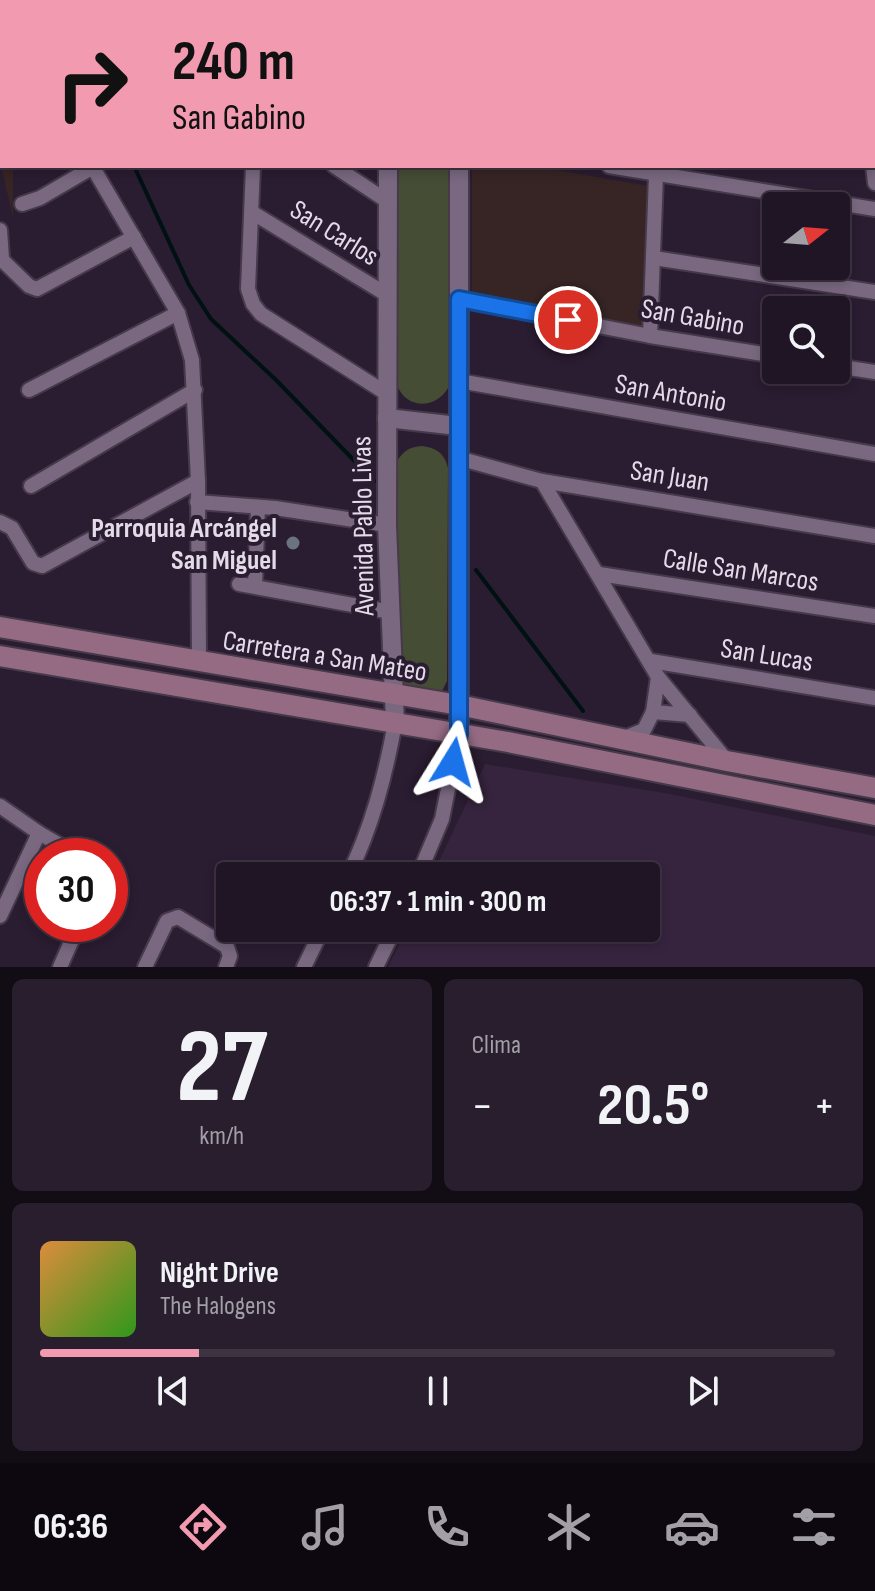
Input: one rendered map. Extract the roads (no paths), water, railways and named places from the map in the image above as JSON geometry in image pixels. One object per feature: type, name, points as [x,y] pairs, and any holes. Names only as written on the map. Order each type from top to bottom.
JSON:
[{"type":"main road","name":"Carretera a San Mateo","points":[[0,627],[459,705],[727,761],[875,788]]},
{"type":"main road","name":"Carretera a San Mateo","points":[[0,656],[459,734],[875,815]]},
{"type":"main road","points":[[159,684],[175,674],[196,675],[201,668],[199,662]]},
{"type":"street","points":[[22,204],[40,198],[89,168]]},
{"type":"street","points":[[93,168],[178,313],[192,360],[198,481],[199,662]]},
{"type":"street","points":[[253,168],[248,289],[253,304],[261,314],[389,395]]},
{"type":"street","points":[[337,168],[387,201]]},
{"type":"street","name":"Avenida Pablo Livas","points":[[355,862],[384,784],[395,723],[387,525],[388,168]]},
{"type":"street","points":[[424,862],[442,819],[459,734],[459,168]]},
{"type":"street","points":[[619,168],[875,209]]},
{"type":"street","points":[[650,336],[656,175]]},
{"type":"street","name":"San Carlos","points":[[253,213],[389,296]]},
{"type":"street","points":[[0,230],[1,258],[29,286],[37,289],[134,237]]},
{"type":"street","points":[[654,258],[875,292]]},
{"type":"street","name":"San Gabino","points":[[459,299],[650,336],[762,354]]},
{"type":"street","points":[[29,390],[178,313]]},
{"type":"street","points":[[850,368],[875,372]]},
{"type":"street","name":"San Antonio","points":[[459,381],[875,454]]},
{"type":"street","points":[[31,486],[195,390]]},
{"type":"street","points":[[387,418],[458,426]]},
{"type":"street","name":"San Juan","points":[[458,458],[542,481],[875,536]]},
{"type":"street","points":[[0,522],[12,528],[33,563],[42,566],[198,481]]},
{"type":"street","points":[[542,481],[658,677],[727,761]]},
{"type":"street","points":[[197,502],[387,525]]},
{"type":"street","points":[[255,586],[258,507]]},
{"type":"street","name":"Calle San Marcos","points":[[599,574],[875,616]]},
{"type":"street","points":[[239,584],[391,612]]},
{"type":"street","name":"San Lucas","points":[[651,661],[875,698]]},
{"type":"street","points":[[620,739],[644,730],[653,712],[658,677]]},
{"type":"street","points":[[653,712],[690,715]]},
{"type":"street","points":[[0,806],[48,838]]},
{"type":"street","points":[[0,916],[39,833]]},
{"type":"street","points":[[145,967],[167,921],[178,917],[227,947],[230,956],[226,967]]},
{"type":"street","points":[[60,967],[71,942]]},
{"type":"street","points":[[305,965],[316,942]]},
{"type":"street","points":[[376,967],[388,942]]},
{"type":"waterway","points":[[135,168],[189,285],[211,319],[276,380],[374,481]]},
{"type":"waterway","points":[[476,570],[583,711]]},
{"type":"place","name":"Parroquia Arcángel San Miguel","points":[[293,543]]}]
